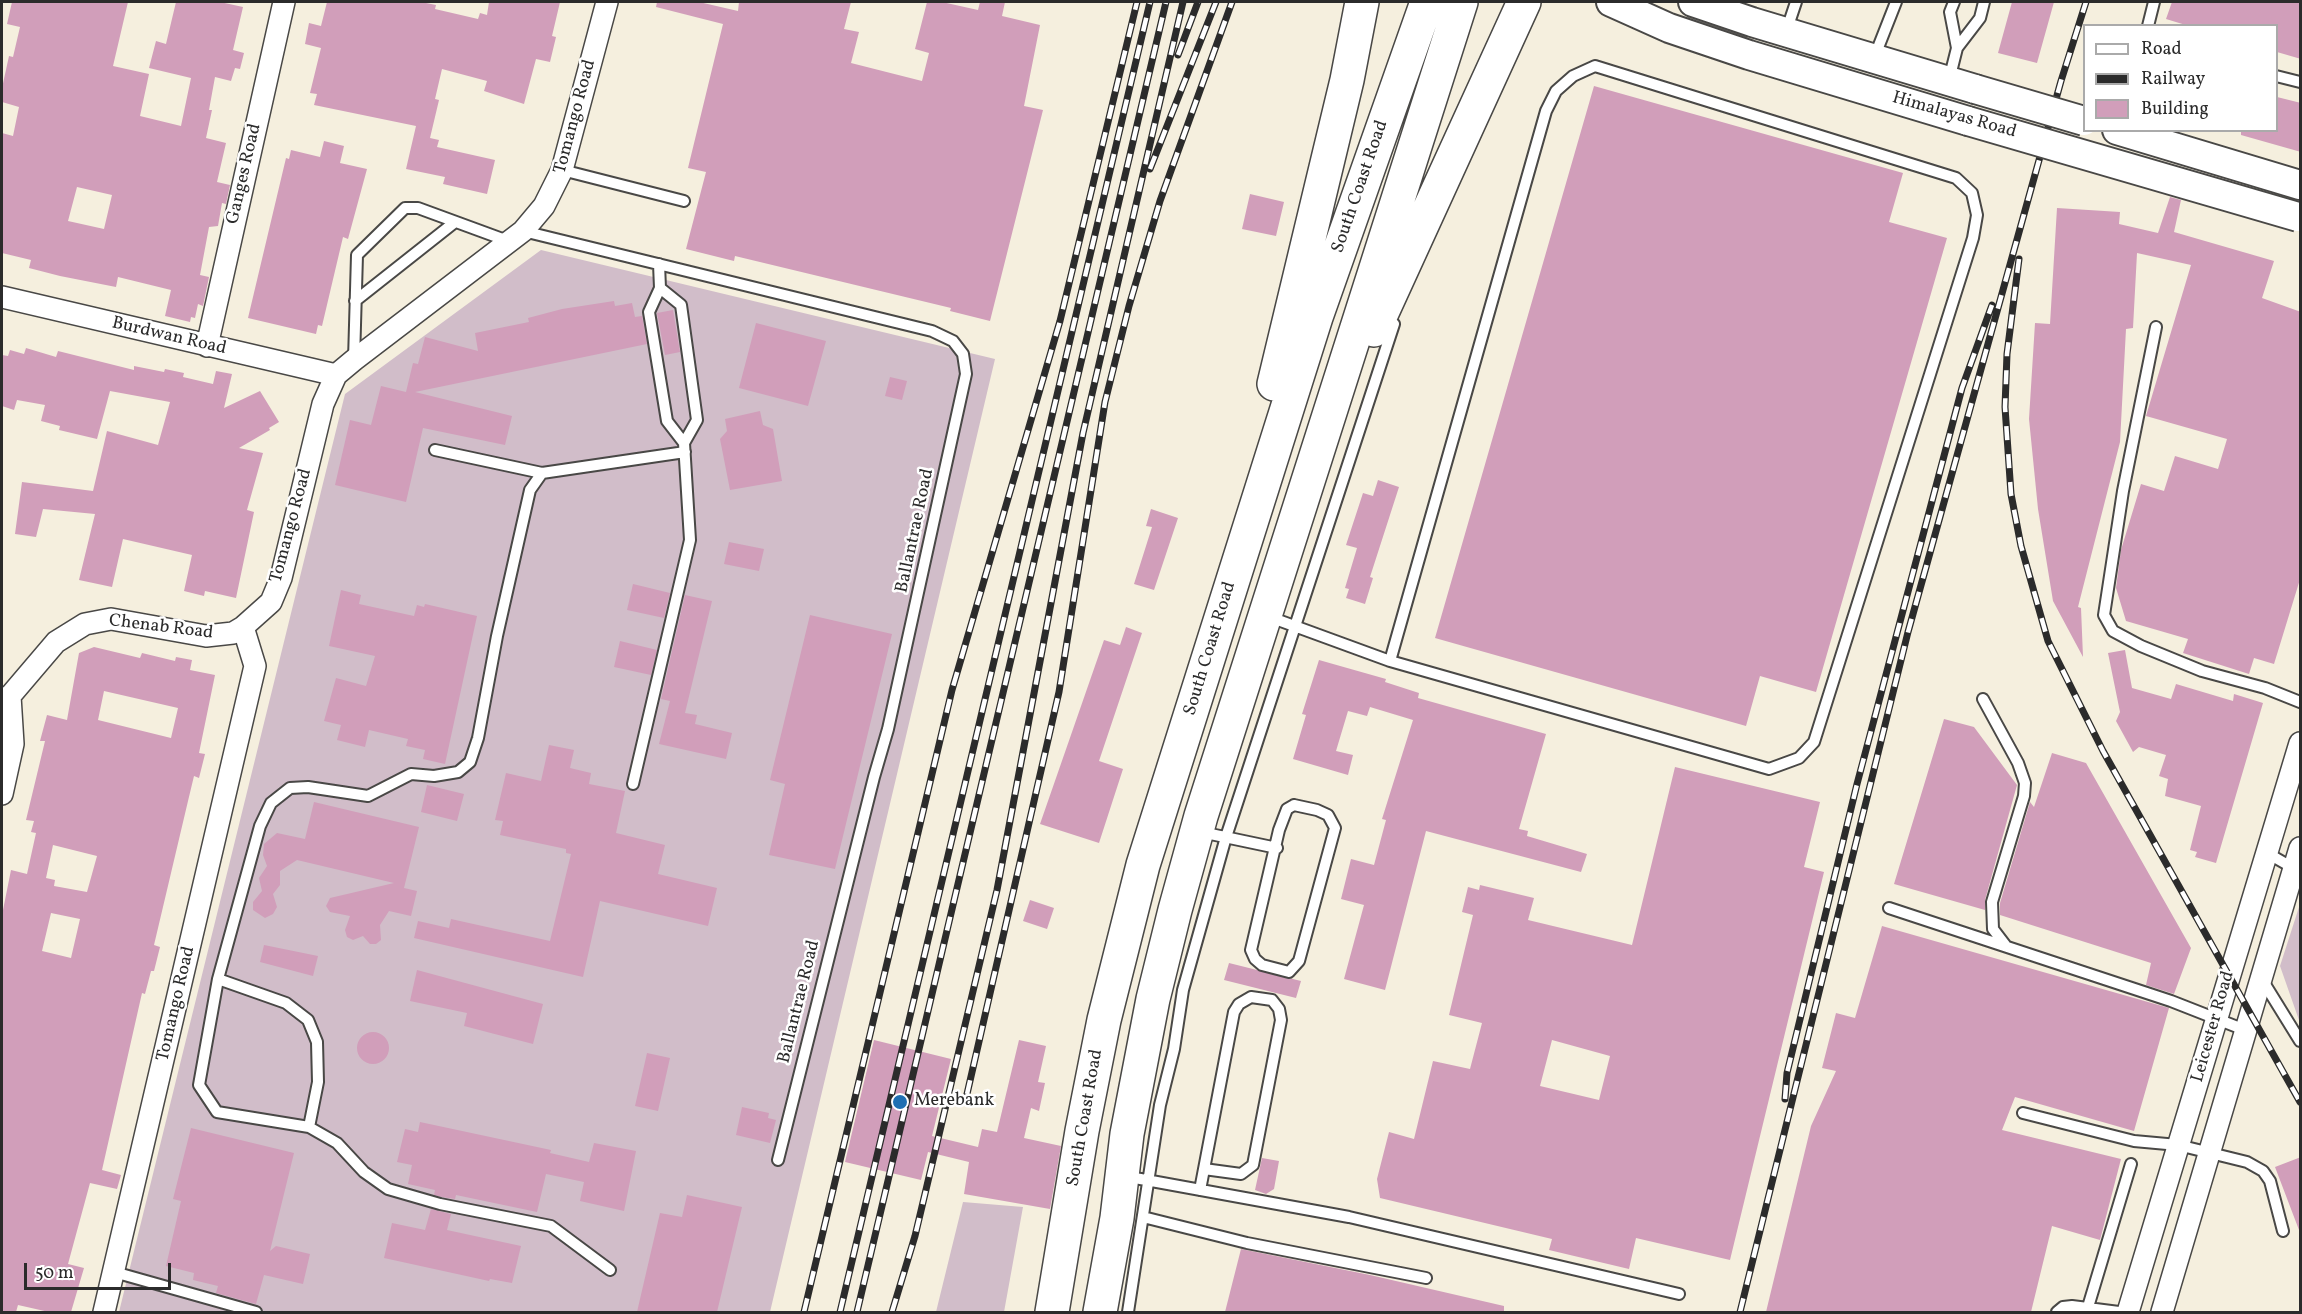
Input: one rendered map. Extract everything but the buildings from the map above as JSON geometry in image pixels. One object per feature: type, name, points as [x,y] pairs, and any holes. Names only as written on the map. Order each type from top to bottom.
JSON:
[{"type":"main road","points":[[1263,483],[1263,429],[1347,80],[1362,2]]},
{"type":"main road","name":"South Coast Road","points":[[1052,1312],[1082,1131],[1117,961],[1143,865],[1346,228],[1427,2]]},
{"type":"main road","name":"South Coast Road","points":[[1100,1312],[1130,1217],[1135,1178],[1127,1134],[1153,999],[1212,834],[1238,705],[1280,620],[1316,459],[1461,2]]},
{"type":"main road","points":[[1316,459],[1524,2]]},
{"type":"main road","points":[[1196,696],[1238,705]]},
{"type":"main road","points":[[1070,1210],[1130,1217]]},
{"type":"street","name":"Ganges Road","points":[[207,346],[284,2]]},
{"type":"street","name":"Tomango Road","points":[[104,1312],[255,666],[243,627],[271,602],[281,578],[323,404],[336,375],[516,236],[548,200],[562,170],[607,2]]},
{"type":"street","name":"Himalayas Road","points":[[1611,2],[1669,28],[1749,55],[2299,218]]},
{"type":"street","name":"Himalayas Road","points":[[1693,2],[2083,120]]},
{"type":"street","points":[[2124,132],[2301,185]]},
{"type":"street","name":"Burdwan Road","points":[[2,297],[336,375]]},
{"type":"street","name":"Chenab Road","points":[[6,698],[56,642],[85,624],[111,619],[206,636],[233,633],[243,627]]},
{"type":"street","points":[[2,794],[13,744],[6,698]]},
{"type":"street","name":"Leicester Road","points":[[2128,1312],[2301,743]]},
{"type":"street","name":"Leicester Road","points":[[2162,1312],[2244,1030],[2297,871],[2301,848]]},
{"type":"lane","points":[[1786,32],[1796,2]]},
{"type":"lane","points":[[1874,58],[1896,2]]},
{"type":"lane","points":[[1954,2],[1950,12],[1962,85]]},
{"type":"lane","points":[[1957,48],[1980,18],[1984,2]]},
{"type":"lane","points":[[2148,24],[2154,2]]},
{"type":"lane","points":[[1280,620],[1390,661],[1769,769],[1799,758],[1814,742],[1972,238],[1977,215],[1972,193],[1956,178],[1595,66],[1573,76],[1556,91],[1546,111],[1390,661]]},
{"type":"lane","points":[[2278,76],[2301,82]]},
{"type":"lane","points":[[1463,164],[1466,126]]},
{"type":"lane","points":[[562,170],[684,201]]},
{"type":"lane","name":"Ballantrae Road","points":[[355,301],[357,255],[405,208],[418,208],[455,222],[658,264],[943,334],[957,345],[965,364],[936,520],[888,729],[778,1160]]},
{"type":"lane","points":[[354,360],[355,301],[455,222]]},
{"type":"lane","points":[[633,784],[690,540],[684,448],[667,421],[649,312],[660,288],[658,264]]},
{"type":"lane","points":[[660,288],[681,305],[697,420],[684,448]]},
{"type":"lane","points":[[1276,848],[1212,834],[1280,620],[1399,313]]},
{"type":"lane","points":[[2156,327],[2123,491],[2104,615],[2113,632],[2140,646],[2202,670],[2265,688],[2301,702]]},
{"type":"lane","points":[[435,450],[542,473],[684,448]]},
{"type":"lane","points":[[542,473],[531,490],[497,636],[478,738],[470,762],[458,772],[448,775],[411,774],[368,796],[308,787],[290,788],[278,796],[260,826],[218,979],[199,1085],[217,1112],[309,1127],[337,1143],[364,1172],[388,1189],[421,1200],[551,1226],[610,1270]]},
{"type":"lane","points":[[1983,699],[2018,764],[2025,783],[2024,796],[1992,902],[1993,929],[2008,948]]},
{"type":"lane","points":[[1291,806],[1317,810],[1333,822],[1335,834],[1324,865],[1304,944],[1297,966],[1289,972],[1262,965],[1255,959],[1251,950],[1276,848],[1279,830],[1287,809],[1291,806]]},
{"type":"lane","points":[[2267,853],[2297,871]]},
{"type":"lane","points":[[1889,908],[2171,1001],[2244,1030]]},
{"type":"lane","points":[[2261,978],[2301,1041]]},
{"type":"lane","points":[[218,979],[286,1003],[308,1020],[317,1042],[318,1082],[309,1127]]},
{"type":"lane","points":[[1200,1190],[1204,1169],[1234,1012],[1239,1004],[1251,998],[1272,1000],[1279,1009],[1281,1020],[1253,1165],[1241,1174],[1204,1169]]},
{"type":"lane","points":[[2023,1113],[2134,1141],[2178,1145],[2247,1162],[2263,1171],[2276,1196],[2283,1231]]},
{"type":"lane","points":[[2093,1310],[2130,1164]]},
{"type":"lane","points":[[1135,1178],[1349,1217],[1678,1294]]},
{"type":"lane","points":[[1128,1312],[1130,1217],[1247,1243],[1426,1278]]},
{"type":"lane","points":[[114,1272],[256,1312]]},
{"type":"lane","points":[[2057,1312],[2063,1307],[2119,1312]]},
{"type":"shaded area","points":[[541,250],[995,359],[770,1312],[119,1312],[345,394]]},
{"type":"shaded area","points":[[2300,904],[2300,1023],[2280,966]]},
{"type":"shaded area","points":[[963,1202],[1023,1207],[1004,1312],[936,1312]]},
{"type":"railway","points":[[804,1312],[952,690],[1060,321],[1137,2]]},
{"type":"railway","points":[[840,1312],[1150,2]]},
{"type":"railway","points":[[857,1312],[1166,2]]},
{"type":"railway","points":[[892,1312],[915,1236],[997,890],[1083,433],[1183,2]]},
{"type":"railway","points":[[1178,55],[1198,2]]},
{"type":"railway","points":[[1150,169],[1216,2]]},
{"type":"railway","points":[[967,1094],[1059,692],[1105,402],[1129,306],[1160,201],[1232,2]]},
{"type":"railway","points":[[1740,1312],[1908,632],[2061,81],[2086,2]]},
{"type":"railway","points":[[2019,259],[2007,354],[2005,407],[2011,494],[2021,546],[2048,641],[2103,751],[2300,1102]]},
{"type":"railway","points":[[1785,1099],[1787,1073],[1857,784],[1962,388],[1992,305]]},
{"type":"place","name":"Merebank","points":[[900,1102]]}]
